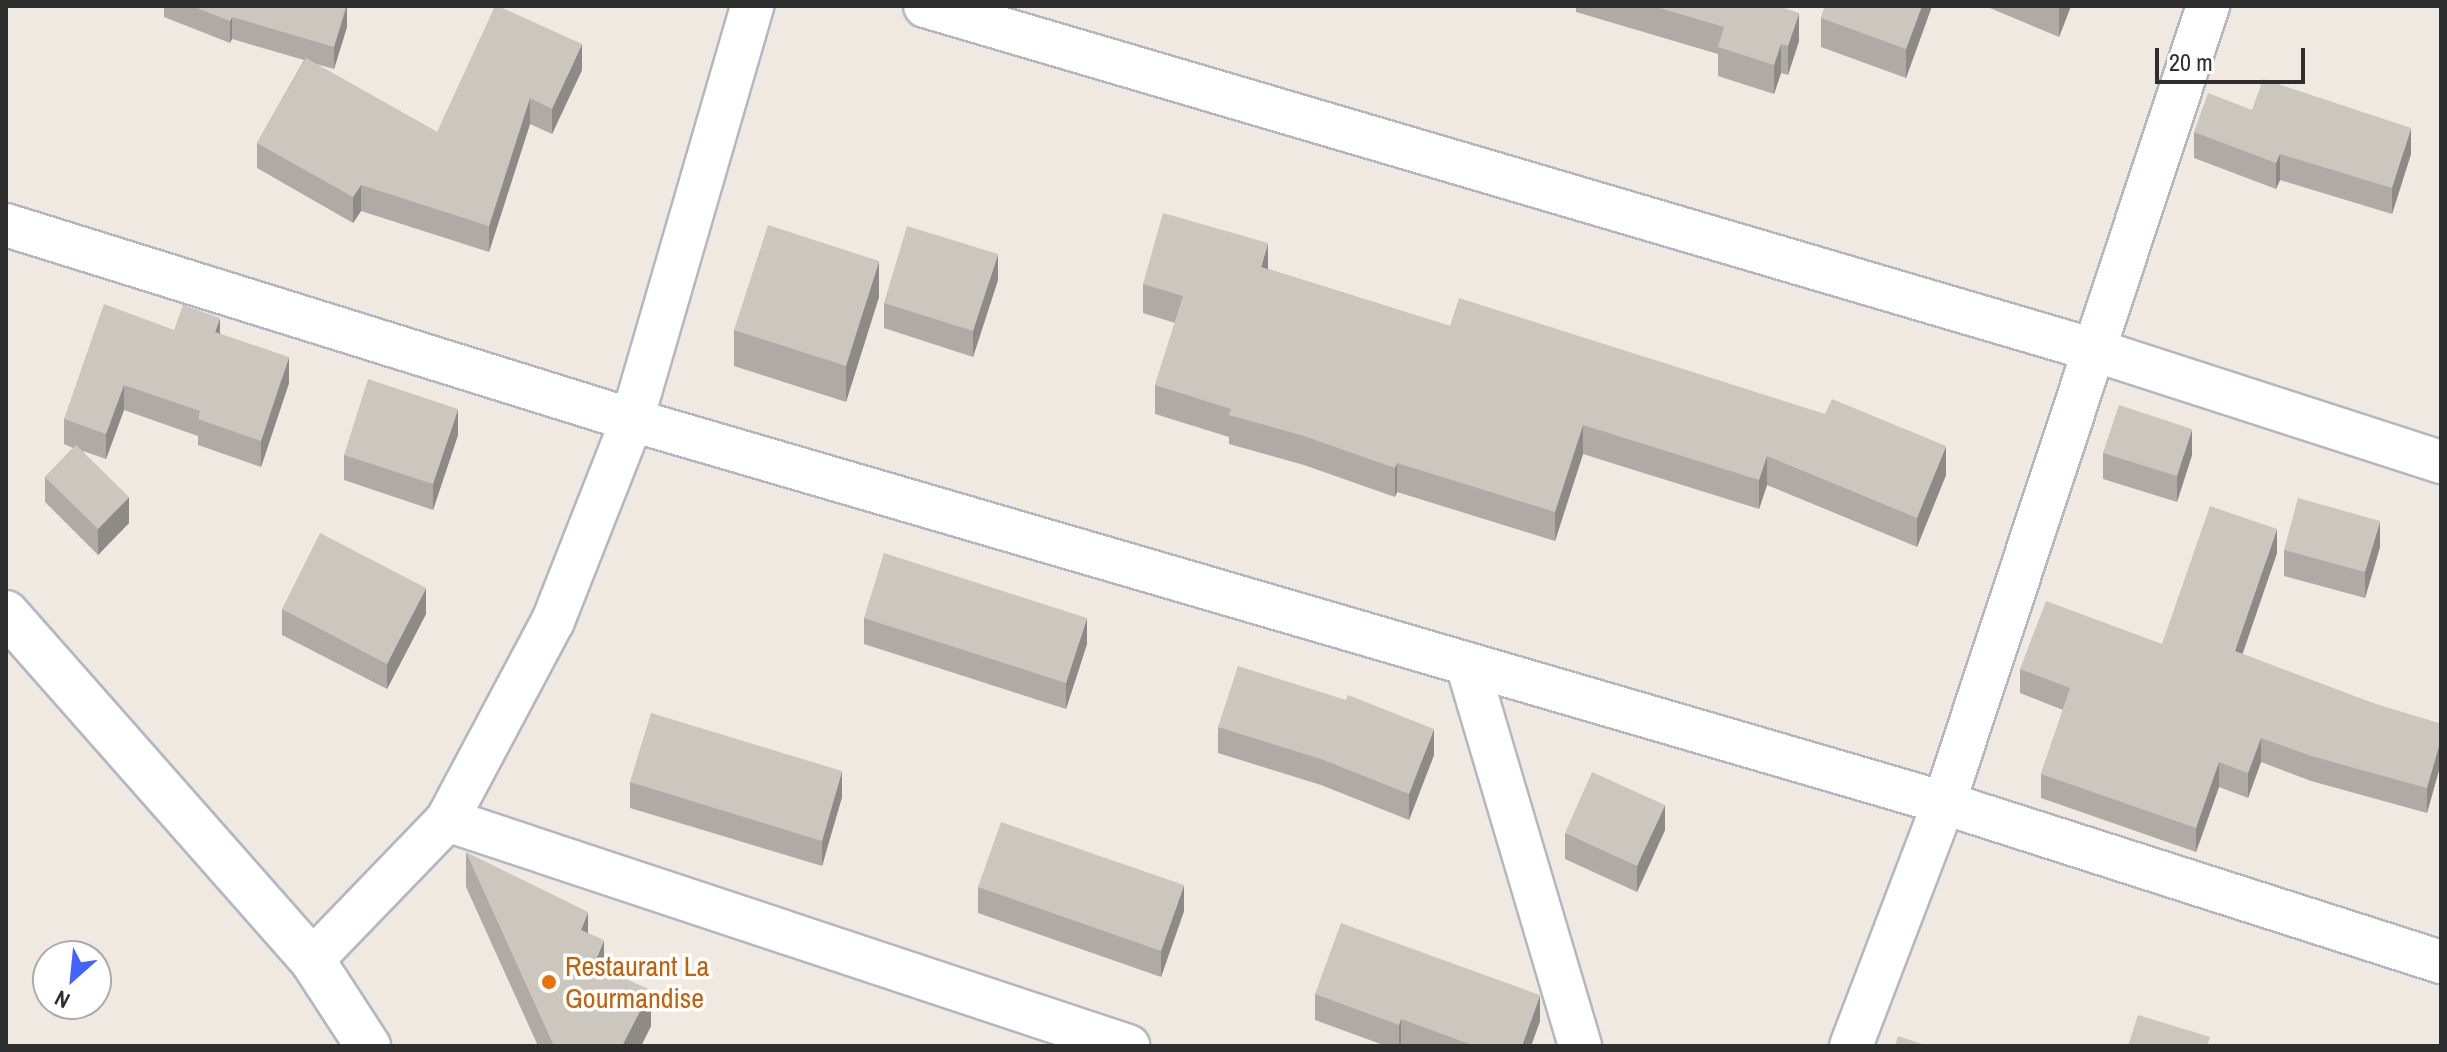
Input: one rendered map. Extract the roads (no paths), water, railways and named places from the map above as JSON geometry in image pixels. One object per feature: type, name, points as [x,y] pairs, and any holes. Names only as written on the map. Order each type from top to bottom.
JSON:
[{"type":"main road","points":[[6,613],[312,960],[368,1046]]},
{"type":"street","points":[[312,960],[447,820],[553,621],[632,420],[752,6]]},
{"type":"street","points":[[925,6],[2094,350],[2441,462]]},
{"type":"street","points":[[1851,1046],[1944,803],[2208,6]]},
{"type":"street","points":[[6,225],[632,420],[1944,803],[2441,962]]},
{"type":"street","points":[[1467,664],[1580,1046]]},
{"type":"street","points":[[447,820],[1128,1046]]},
{"type":"place","name":"Restaurant La Gourmandise","points":[[549,982]]}]
